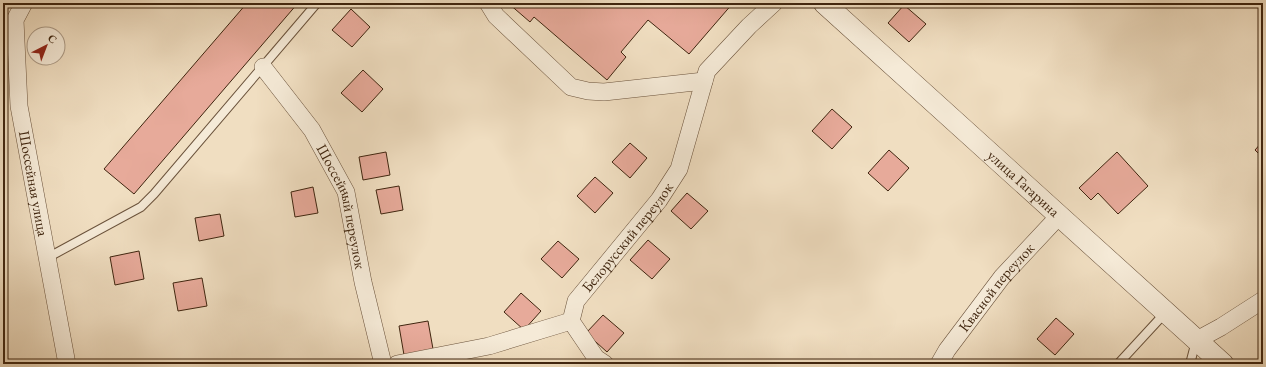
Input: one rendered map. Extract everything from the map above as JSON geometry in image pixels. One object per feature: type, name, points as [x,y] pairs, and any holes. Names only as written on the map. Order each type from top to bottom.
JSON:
[{"type":"street","name":"Шоссейная улица","points":[[24,3],[15,20],[19,106],[67,364]]},
{"type":"street","points":[[488,3],[496,16],[571,87],[588,91],[604,92],[704,81]]},
{"type":"street","name":"Белорусский переулок","points":[[572,321],[576,301],[659,200],[679,169],[707,71],[749,26],[774,3]]},
{"type":"street","name":"улица Гагарина","points":[[824,3],[1223,364]]},
{"type":"street","name":"Шоссейный переулок","points":[[263,67],[312,130],[346,192],[363,282],[383,364]]},
{"type":"street","name":"Квасной переулок","points":[[939,364],[947,350],[1002,277],[1059,216]]},
{"type":"street","points":[[1197,340],[1221,328],[1263,300]]},
{"type":"street","points":[[397,364],[489,346],[572,321],[596,358],[605,364]]},
{"type":"lane","points":[[47,258],[140,207],[154,194],[317,3]]},
{"type":"lane","points":[[1118,364],[1166,312]]},
{"type":"lane","points":[[1190,364],[1197,340]]},
{"type":"building","points":[[247,3],[298,3],[134,194],[104,169]]},
{"type":"building","points":[[508,3],[733,3],[689,54],[648,20],[621,52],[626,57],[607,80],[534,17],[530,22]]},
{"type":"building","points":[[904,5],[926,24],[909,42],[888,23]]},
{"type":"building","points":[[351,9],[370,27],[352,47],[332,30]]},
{"type":"building","points":[[363,70],[383,89],[362,112],[341,93]]},
{"type":"building","points":[[832,109],[852,127],[832,149],[812,131]]},
{"type":"building","points":[[1263,141],[1263,158],[1255,150]]},
{"type":"building","points":[[630,143],[647,158],[630,178],[612,162]]},
{"type":"building","points":[[889,150],[909,168],[888,191],[868,173]]},
{"type":"building","points":[[386,152],[390,175],[363,180],[359,157]]},
{"type":"building","points":[[1117,152],[1148,186],[1118,214],[1098,193],[1091,200],[1079,188]]},
{"type":"building","points":[[595,177],[613,193],[595,213],[577,196]]},
{"type":"building","points":[[399,186],[403,210],[381,214],[376,190]]},
{"type":"building","points":[[313,187],[318,213],[295,217],[291,192]]},
{"type":"building","points":[[687,193],[708,211],[691,229],[671,211]]},
{"type":"building","points":[[220,214],[224,236],[199,241],[195,218]]},
{"type":"building","points":[[648,240],[670,259],[652,279],[630,260]]},
{"type":"building","points":[[558,241],[579,259],[562,278],[541,259]]},
{"type":"building","points":[[139,251],[144,279],[115,285],[110,257]]},
{"type":"building","points":[[202,278],[207,306],[178,311],[173,283]]},
{"type":"building","points":[[521,293],[541,311],[524,330],[504,312]]},
{"type":"building","points":[[603,315],[624,333],[607,352],[586,333]]},
{"type":"building","points":[[1056,318],[1074,334],[1055,355],[1037,339]]},
{"type":"building","points":[[428,321],[433,349],[404,355],[399,326]]}]
